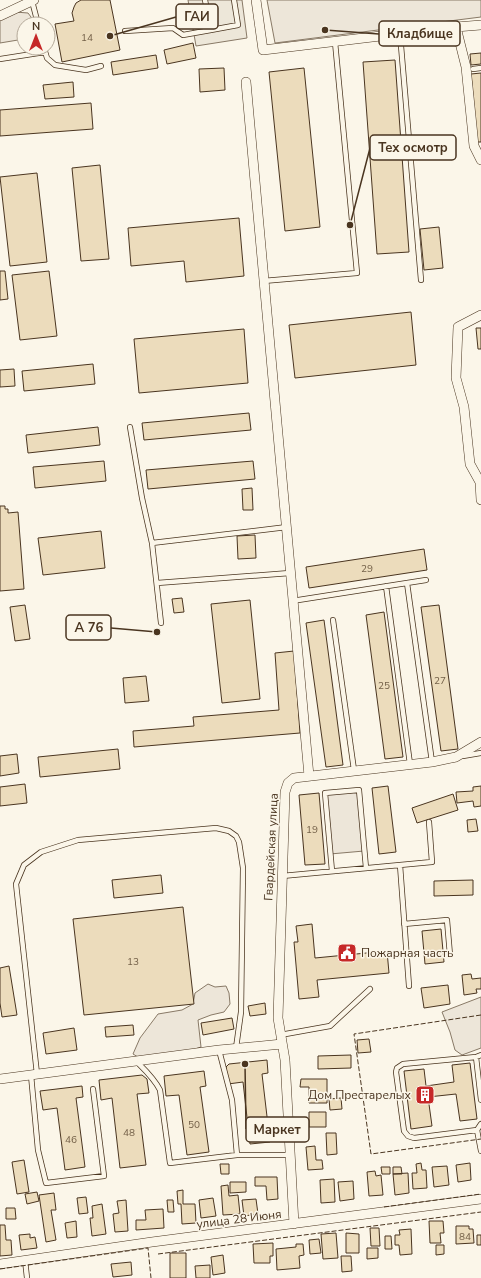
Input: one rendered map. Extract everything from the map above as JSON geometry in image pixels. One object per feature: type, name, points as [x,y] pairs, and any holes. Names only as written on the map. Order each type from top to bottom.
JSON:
[{"type":"street","points":[[0,16],[33,0]]},
{"type":"street","points":[[256,0],[263,50],[481,25]]},
{"type":"street","points":[[456,28],[466,67],[474,146],[481,160]]},
{"type":"street","points":[[246,82],[287,527],[292,601],[308,776]]},
{"type":"street","points":[[481,316],[458,327],[456,378],[464,407],[470,464],[480,482],[481,500]]},
{"type":"street","name":"Гвардейская улица","points":[[294,1224],[285,1060],[278,1018],[285,792],[288,783],[294,778],[432,762],[456,757],[481,742]]},
{"type":"street","points":[[0,1079],[236,1049],[281,1039]]},
{"type":"street","name":"улица 28 Июня","points":[[0,1264],[481,1199]]},
{"type":"lane","points":[[33,0],[36,16]]},
{"type":"lane","points":[[205,0],[211,30]]},
{"type":"lane","points":[[124,31],[173,28],[183,35],[238,25],[234,0]]},
{"type":"lane","points":[[400,34],[421,280]]},
{"type":"lane","points":[[264,281],[356,273],[335,42]]},
{"type":"lane","points":[[0,59],[16,56]]},
{"type":"lane","points":[[46,56],[55,65],[86,70],[101,66]]},
{"type":"lane","points":[[473,69],[481,68]]},
{"type":"lane","points":[[130,427],[142,498],[152,542],[161,623]]},
{"type":"lane","points":[[152,542],[287,527]]},
{"type":"lane","points":[[157,583],[290,573]]},
{"type":"lane","points":[[292,601],[426,580]]},
{"type":"lane","points":[[406,583],[432,762]]},
{"type":"lane","points":[[386,586],[410,764]]},
{"type":"lane","points":[[333,620],[354,770]]},
{"type":"lane","points":[[456,757],[481,753]]},
{"type":"lane","points":[[332,871],[325,793],[359,790],[366,868]]},
{"type":"lane","points":[[282,876],[432,862],[429,822]]},
{"type":"lane","points":[[94,1089],[104,1176],[46,1183],[38,1150],[34,1074],[16,884],[24,864],[41,852],[78,840],[216,828],[230,831],[236,836],[239,842],[243,868],[241,1012],[236,1049]]},
{"type":"lane","points":[[400,865],[409,986]]},
{"type":"lane","points":[[404,924],[447,920],[450,955]]},
{"type":"lane","points":[[281,1039],[330,1026],[370,990]]},
{"type":"lane","points":[[219,1050],[232,1100],[237,1155]]},
{"type":"lane","points":[[477,1130],[414,1138],[408,1136],[404,1131],[396,1072],[397,1068],[403,1064],[479,1056],[481,1100]]},
{"type":"lane","points":[[136,1061],[156,1081],[160,1090],[170,1163],[237,1155],[290,1155]]},
{"type":"lane","points":[[481,1124],[477,1130],[481,1151]]},
{"type":"lane","points":[[26,1260],[27,1278]]},
{"type":"shaded area","points":[[188,0],[242,0],[247,38],[196,46]]},
{"type":"shaded area","points":[[267,0],[481,0],[481,17],[275,43]]},
{"type":"shaded area","points":[[15,12],[28,13],[30,16],[16,16],[16,40],[0,43],[0,20]]},
{"type":"shaded area","points":[[359,790],[364,851],[330,854],[325,793]]},
{"type":"shaded area","points":[[208,984],[215,987],[226,986],[229,993],[230,1004],[224,1012],[198,1020],[201,1047],[186,1052],[138,1057],[133,1054],[140,1038],[158,1014],[182,1010],[193,1004],[195,993]]},
{"type":"shaded area","points":[[481,997],[481,1048],[462,1055],[455,1050],[442,1012]]},
{"type":"building","points":[[81,0],[110,0],[120,50],[62,62],[56,24],[74,21],[72,13],[76,3]]},
{"type":"building","points":[[193,43],[196,58],[167,64],[164,50]]},
{"type":"building","points":[[481,53],[481,64],[471,65],[470,54]]},
{"type":"building","points":[[156,55],[158,68],[113,75],[111,62]]},
{"type":"building","points":[[395,60],[409,252],[377,254],[363,62]]},
{"type":"building","points":[[224,68],[225,90],[200,92],[199,69]]},
{"type":"building","points":[[304,68],[320,227],[285,231],[269,72]]},
{"type":"building","points":[[481,73],[481,142],[477,142],[471,74]]},
{"type":"building","points":[[73,82],[74,97],[45,99],[43,85]]},
{"type":"building","points":[[91,103],[93,129],[0,136],[0,110]]},
{"type":"building","points":[[100,165],[109,259],[81,261],[72,168]]},
{"type":"building","points":[[37,173],[47,262],[10,266],[0,177]]},
{"type":"building","points":[[239,218],[244,276],[186,282],[184,261],[131,266],[128,228]]},
{"type":"building","points":[[439,227],[443,268],[424,270],[420,229]]},
{"type":"building","points":[[0,271],[5,271],[8,299],[0,300]]},
{"type":"building","points":[[49,271],[57,336],[20,340],[12,275]]},
{"type":"building","points":[[411,312],[416,365],[295,378],[289,325]]},
{"type":"building","points":[[476,328],[481,328],[481,349],[478,349]]},
{"type":"building","points":[[244,329],[248,383],[139,393],[134,339]]},
{"type":"building","points":[[93,364],[95,384],[24,391],[22,371]]},
{"type":"building","points":[[14,369],[15,386],[0,387],[0,370]]},
{"type":"building","points":[[249,413],[251,430],[144,440],[142,423]]},
{"type":"building","points":[[98,427],[100,445],[28,453],[26,435]]},
{"type":"building","points":[[104,461],[106,481],[35,488],[33,467]]},
{"type":"building","points":[[253,461],[255,479],[148,489],[146,470]]},
{"type":"building","points":[[252,488],[253,510],[243,510],[242,489]]},
{"type":"building","points":[[0,506],[5,506],[5,509],[8,509],[8,513],[18,512],[24,589],[0,591]]},
{"type":"building","points":[[101,531],[105,568],[43,575],[38,538]]},
{"type":"building","points":[[255,535],[256,558],[238,559],[237,536]]},
{"type":"building","points":[[424,549],[427,570],[309,588],[306,567]]},
{"type":"building","points":[[182,598],[184,612],[174,613],[172,599]]},
{"type":"building","points":[[250,600],[260,699],[222,703],[211,604]]},
{"type":"building","points":[[25,605],[30,639],[15,641],[10,607]]},
{"type":"building","points":[[439,605],[458,749],[441,751],[421,607]]},
{"type":"building","points":[[384,612],[403,757],[385,759],[366,615]]},
{"type":"building","points":[[324,620],[343,765],[326,767],[306,623]]},
{"type":"building","points":[[294,651],[300,733],[134,747],[133,731],[194,726],[193,717],[279,710],[275,653]]},
{"type":"building","points":[[146,676],[149,701],[125,703],[123,678]]},
{"type":"building","points":[[118,749],[120,769],[40,777],[38,757]]},
{"type":"building","points":[[17,754],[19,773],[0,776],[0,756]]},
{"type":"building","points":[[25,784],[27,803],[0,806],[0,787]]},
{"type":"building","points":[[388,786],[396,852],[379,854],[372,788]]},
{"type":"building","points":[[481,786],[481,806],[474,807],[473,801],[457,803],[456,792],[473,791],[473,787]]},
{"type":"building","points":[[319,793],[325,864],[305,865],[299,795]]},
{"type":"building","points":[[453,794],[458,810],[417,823],[412,808]]},
{"type":"building","points":[[476,819],[478,831],[468,832],[467,820]]},
{"type":"building","points":[[161,875],[163,893],[114,898],[112,880]]},
{"type":"building","points":[[473,880],[473,895],[434,896],[434,881]]},
{"type":"building","points":[[183,907],[194,1004],[84,1015],[73,919]]},
{"type":"building","points":[[312,924],[315,958],[387,951],[389,973],[317,980],[319,997],[299,999],[294,942],[298,942],[296,926]]},
{"type":"building","points":[[441,929],[444,962],[425,964],[422,931]]},
{"type":"building","points":[[9,966],[17,1015],[2,1017],[0,1003],[0,968]]},
{"type":"building","points":[[471,974],[472,979],[481,978],[481,989],[476,989],[477,993],[464,995],[462,975]]},
{"type":"building","points":[[448,985],[450,1004],[424,1008],[421,988]]},
{"type":"building","points":[[265,1003],[266,1014],[250,1016],[248,1006]]},
{"type":"building","points":[[232,1018],[234,1029],[203,1035],[201,1023]]},
{"type":"building","points":[[133,1025],[134,1035],[106,1037],[105,1027]]},
{"type":"building","points":[[74,1028],[77,1050],[46,1054],[43,1033]]},
{"type":"building","points":[[369,1039],[371,1052],[358,1053],[357,1040]]},
{"type":"building","points":[[351,1055],[351,1068],[318,1069],[318,1056]]},
{"type":"building","points":[[267,1060],[268,1073],[262,1074],[270,1142],[250,1144],[243,1082],[228,1084],[226,1067],[229,1064]]},
{"type":"building","name":"Дом Престарелых","points":[[470,1063],[477,1119],[460,1121],[456,1094],[428,1097],[432,1126],[411,1129],[404,1071],[424,1069],[426,1086],[454,1082],[452,1065]]},
{"type":"building","points":[[204,1071],[206,1086],[200,1087],[209,1152],[187,1155],[179,1095],[166,1096],[164,1076]]},
{"type":"building","points":[[142,1075],[147,1079],[149,1093],[137,1094],[146,1165],[120,1168],[112,1098],[101,1100],[99,1080]]},
{"type":"building","points":[[301,1079],[327,1079],[327,1103],[309,1103],[309,1087],[300,1087]]},
{"type":"building","points":[[82,1086],[83,1097],[76,1098],[85,1167],[65,1170],[57,1108],[43,1110],[40,1091]]},
{"type":"building","points":[[341,1098],[342,1109],[330,1110],[329,1099]]},
{"type":"building","points":[[309,1112],[326,1112],[326,1127],[309,1127]]},
{"type":"building","points":[[326,1133],[336,1133],[337,1154],[327,1155]]},
{"type":"building","points":[[315,1146],[316,1160],[322,1160],[323,1169],[308,1170],[306,1147]]},
{"type":"building","points":[[24,1160],[29,1192],[17,1194],[12,1162]]},
{"type":"building","points":[[421,1163],[422,1170],[426,1170],[427,1188],[413,1189],[412,1173],[417,1173],[416,1164]]},
{"type":"building","points":[[470,1163],[471,1180],[458,1182],[456,1165]]},
{"type":"building","points":[[220,1164],[229,1164],[229,1174],[221,1174]]},
{"type":"building","points":[[447,1166],[449,1185],[434,1187],[432,1167]]},
{"type":"building","points":[[381,1167],[390,1167],[390,1174],[382,1174]]},
{"type":"building","points":[[393,1167],[401,1167],[402,1174],[393,1174]]},
{"type":"building","points":[[375,1171],[376,1176],[381,1175],[383,1195],[369,1196],[367,1172]]},
{"type":"building","points":[[408,1173],[409,1193],[395,1195],[393,1174]]},
{"type":"building","points":[[255,1177],[277,1177],[278,1199],[267,1200],[266,1186],[255,1186]]},
{"type":"building","points":[[334,1179],[335,1202],[321,1203],[320,1180]]},
{"type":"building","points":[[353,1181],[354,1199],[340,1201],[338,1182]]},
{"type":"building","points":[[230,1182],[246,1182],[246,1192],[230,1193]]},
{"type":"building","points":[[228,1185],[229,1196],[238,1195],[240,1214],[223,1215],[221,1186]]},
{"type":"building","points":[[183,1190],[183,1204],[195,1204],[196,1223],[182,1224],[181,1204],[178,1204],[177,1191]]},
{"type":"building","points":[[37,1192],[39,1201],[27,1204],[25,1194]]},
{"type":"building","points":[[54,1193],[56,1210],[51,1210],[56,1240],[46,1242],[39,1195]]},
{"type":"building","points":[[86,1197],[88,1213],[79,1214],[77,1198]]},
{"type":"building","points":[[213,1198],[216,1216],[201,1218],[199,1200]]},
{"type":"building","points":[[256,1199],[258,1214],[244,1216],[242,1200]]},
{"type":"building","points":[[126,1200],[128,1231],[115,1232],[113,1214],[119,1213],[117,1201]]},
{"type":"building","points":[[167,1200],[173,1200],[174,1212],[168,1212]]},
{"type":"building","points":[[102,1204],[106,1234],[92,1236],[90,1218],[93,1218],[92,1206]]},
{"type":"building","points":[[6,1208],[15,1208],[16,1219],[6,1219]]},
{"type":"building","points":[[163,1209],[164,1228],[136,1230],[136,1220],[146,1220],[145,1210]]},
{"type":"building","points":[[76,1221],[77,1237],[67,1238],[65,1223]]},
{"type":"building","points":[[429,1221],[443,1221],[444,1233],[440,1233],[441,1243],[430,1243]]},
{"type":"building","points":[[0,1225],[5,1225],[6,1240],[11,1240],[12,1255],[0,1256]]},
{"type":"building","points":[[456,1226],[469,1226],[469,1229],[473,1229],[474,1243],[456,1244]]},
{"type":"building","points":[[370,1228],[379,1228],[380,1246],[371,1246]]},
{"type":"building","points":[[411,1229],[412,1254],[400,1255],[399,1245],[395,1245],[395,1235],[400,1235],[399,1230]]},
{"type":"building","points":[[336,1233],[338,1258],[323,1259],[321,1234]]},
{"type":"building","points":[[346,1233],[359,1234],[359,1253],[346,1253]]},
{"type":"building","points":[[30,1234],[30,1238],[35,1237],[37,1248],[21,1250],[19,1235]]},
{"type":"building","points":[[477,1235],[481,1235],[481,1245],[477,1245]]},
{"type":"building","points":[[385,1236],[391,1236],[392,1249],[385,1249]]},
{"type":"building","points":[[319,1239],[321,1253],[310,1254],[309,1240]]},
{"type":"building","points":[[273,1243],[273,1256],[270,1256],[270,1263],[254,1263],[253,1244]]},
{"type":"building","points":[[296,1244],[303,1244],[304,1255],[299,1256],[300,1268],[277,1270],[276,1249],[296,1247]]},
{"type":"building","points":[[436,1245],[444,1245],[444,1254],[436,1255]]},
{"type":"building","points":[[367,1248],[378,1248],[378,1258],[367,1259]]},
{"type":"building","points":[[170,1253],[186,1253],[186,1278],[170,1278]]},
{"type":"building","points":[[223,1255],[225,1273],[213,1275],[211,1257]]},
{"type":"building","points":[[341,1256],[351,1256],[352,1271],[342,1272]]},
{"type":"building","points":[[131,1262],[132,1275],[113,1277],[111,1264]]},
{"type":"building","points":[[210,1265],[210,1278],[196,1278],[195,1266]]},
{"type":"fence","points":[[481,1015],[354,1034],[371,1154],[481,1139]]},
{"type":"fence","points":[[384,1207],[481,1194]]},
{"type":"fence","points":[[158,1254],[481,1212]]},
{"type":"fence","points":[[0,1269],[148,1248],[151,1278]]},
{"type":"place","name":"Кладбище","points":[[325,30]]},
{"type":"place","name":"ГАИ","points":[[110,36]]},
{"type":"place","name":"Тех осмотр","points":[[350,225]]},
{"type":"place","name":"А 76","points":[[157,632]]},
{"type":"place","name":"Пожарная часть","points":[[347,953]]},
{"type":"place","name":"Маркет","points":[[245,1064]]},
{"type":"place","name":"Дом Престарелых","points":[[425,1095]]}]
